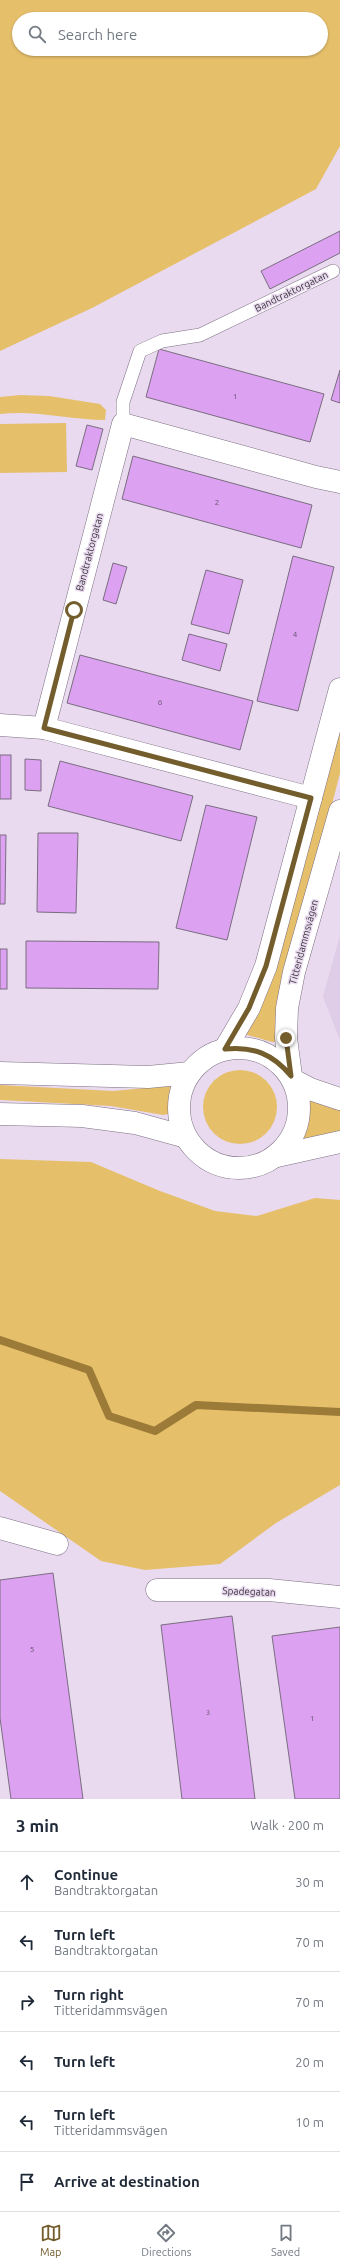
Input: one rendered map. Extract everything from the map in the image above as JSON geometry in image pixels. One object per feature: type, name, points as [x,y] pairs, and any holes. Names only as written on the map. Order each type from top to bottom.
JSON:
[{"type":"street","points":[[123,424],[316,477],[340,482]]},
{"type":"street","name":"Bandtraktorgatan","points":[[44,728],[123,424]]},
{"type":"street","points":[[225,1049],[249,1008],[266,966],[340,689]]},
{"type":"street","points":[[0,725],[44,728],[311,798]]},
{"type":"street","name":"Titteridammsvägen","points":[[292,1078],[286,1038],[287,1008],[294,972],[340,811]]},
{"type":"street","points":[[277,1156],[291,1139],[296,1129],[300,1112],[299,1096],[292,1078],[281,1064],[269,1055],[247,1048],[225,1049],[211,1054],[190,1073],[180,1093],[179,1116],[186,1137],[196,1151],[210,1162],[227,1168],[245,1169],[262,1164],[277,1156],[340,1142]]},
{"type":"street","points":[[0,1072],[148,1077],[190,1073]]},
{"type":"street","points":[[292,1078],[310,1089],[340,1099]]},
{"type":"street","points":[[0,1114],[82,1116],[135,1123],[186,1137]]},
{"type":"street","points":[[0,1528],[57,1544]]},
{"type":"street","name":"Spadegatan","points":[[157,1590],[269,1590],[340,1597]]},
{"type":"lane","name":"Bandtraktorgatan","points":[[123,424],[123,402],[140,351],[162,341],[200,336],[333,271]]},
{"type":"shaded area","points":[[0,0],[340,0],[340,146],[316,189],[92,308],[0,351]]},
{"type":"shaded area","points":[[20,395],[49,396],[100,404],[106,410],[105,420],[27,413],[0,414],[0,397]]},
{"type":"shaded area","points":[[66,423],[67,472],[0,473],[0,424]]},
{"type":"shaded area","points":[[340,719],[340,773],[309,895],[276,1040],[275,1042],[272,1042],[244,1034]]},
{"type":"shaded area","points":[[340,935],[340,1040],[323,997]]},
{"type":"shaded area","points":[[233,1070],[247,1070],[261,1076],[271,1086],[277,1100],[277,1114],[271,1128],[261,1138],[247,1144],[233,1144],[219,1138],[209,1128],[203,1114],[203,1100],[209,1086],[219,1076]]},
{"type":"shaded area","points":[[0,1085],[113,1091],[168,1086],[171,1087],[168,1114],[163,1115],[111,1106],[0,1100]]},
{"type":"shaded area","points":[[309,1100],[340,1106],[340,1135],[303,1139],[309,1114]]},
{"type":"shaded area","points":[[0,1159],[91,1162],[160,1191],[215,1211],[257,1216],[315,1198],[340,1200],[340,1485],[276,1523],[220,1564],[145,1570],[101,1561],[0,1491]]},
{"type":"building","points":[[340,231],[340,253],[270,289],[261,271]]},
{"type":"building","points":[[159,349],[324,394],[310,442],[146,397]]},
{"type":"building","points":[[340,370],[340,403],[331,400]]},
{"type":"building","points":[[87,425],[103,429],[92,470],[76,466]]},
{"type":"building","points":[[133,456],[312,505],[301,548],[122,499]]},
{"type":"building","points":[[293,556],[334,567],[298,711],[257,701]]},
{"type":"building","points":[[113,563],[127,567],[116,604],[103,600]]},
{"type":"building","points":[[206,570],[243,580],[229,634],[191,624]]},
{"type":"building","points":[[189,634],[227,644],[220,671],[182,660]]},
{"type":"building","points":[[80,655],[253,701],[240,750],[67,703]]},
{"type":"building","points":[[0,755],[11,755],[11,799],[0,799]]},
{"type":"building","points":[[25,759],[41,760],[41,791],[25,790]]},
{"type":"building","points":[[60,761],[193,796],[181,841],[48,806]]},
{"type":"building","points":[[206,805],[257,817],[227,940],[176,928]]},
{"type":"building","points":[[38,833],[78,833],[76,913],[37,912]]},
{"type":"building","points":[[0,835],[6,835],[5,904],[0,904]]},
{"type":"building","points":[[26,941],[159,942],[158,989],[26,988]]},
{"type":"building","points":[[0,949],[7,949],[7,989],[0,989]]},
{"type":"building","points":[[53,1573],[83,1799],[11,1799],[0,1718],[0,1580]]},
{"type":"building","points":[[232,1616],[255,1799],[182,1799],[161,1625]]},
{"type":"building","points":[[340,1627],[340,1799],[295,1799],[272,1636]]},
{"type":"waterway","points":[[0,1340],[89,1370],[109,1416],[155,1431],[196,1405],[340,1412]]},
{"type":"route","points":[[74,610],[44,728],[311,798],[266,966],[249,1008],[225,1049],[240,1048],[255,1050],[269,1055],[281,1064],[291,1076],[286,1038]]}]
